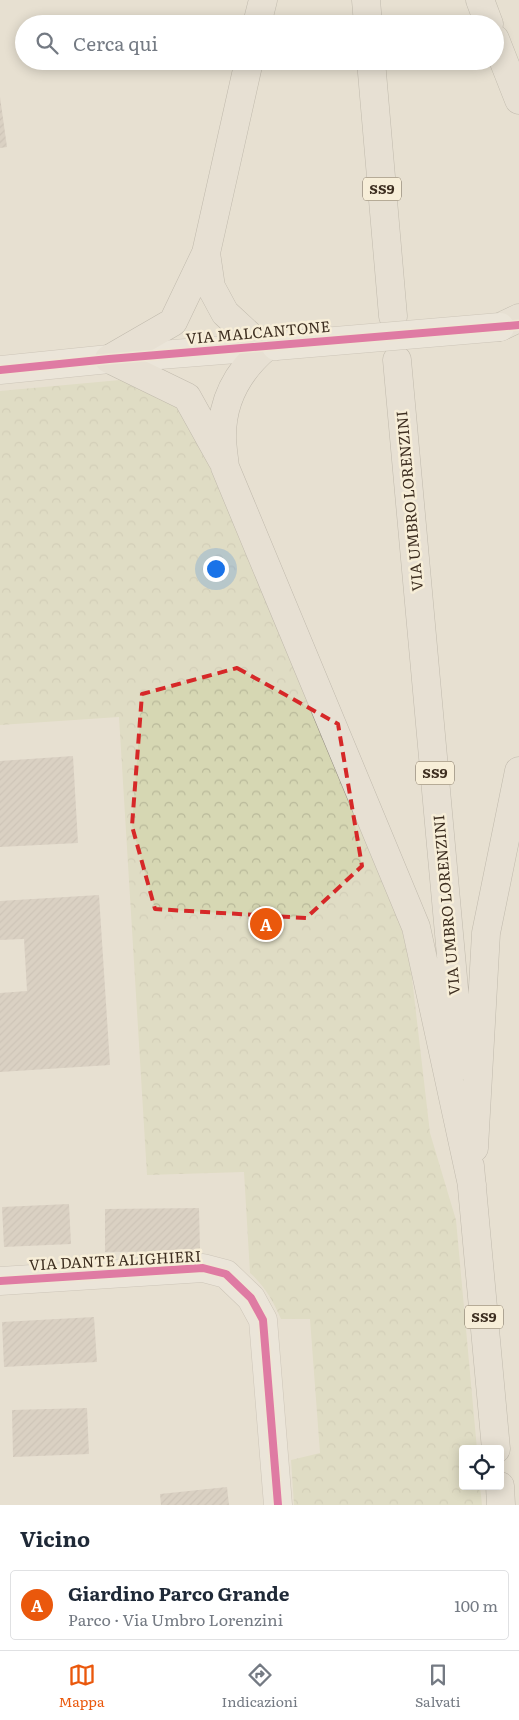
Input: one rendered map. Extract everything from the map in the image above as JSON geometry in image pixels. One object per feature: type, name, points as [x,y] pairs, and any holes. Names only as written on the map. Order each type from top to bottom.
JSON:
[{"type":"main road","points":[[259,15],[263,0]]},
{"type":"main road","points":[[366,0],[367,15]]},
{"type":"main road","points":[[480,0],[486,15]]},
{"type":"main road","points":[[504,62],[519,100]]},
{"type":"main road","points":[[109,359],[173,322],[206,253],[247,70]]},
{"type":"main road","name":"SS9","points":[[373,70],[393,316]]},
{"type":"main road","points":[[206,253],[211,287],[225,313],[252,338],[271,346],[246,365],[234,384],[225,407],[222,436],[225,467]]},
{"type":"main road","points":[[109,359],[186,396],[225,467],[416,927],[472,1185]]},
{"type":"main road","name":"VIA UMBRO LORENZINI","points":[[397,360],[496,1445]]},
{"type":"main road","points":[[472,1185],[486,933],[519,771]]},
{"type":"main road","points":[[500,1490],[501,1505]]},
{"type":"street","name":"VIA MALCANTONE","points":[[0,370],[109,359],[514,326]]},
{"type":"street","name":"VIA DANTE ALIGHIERI","points":[[0,1281],[203,1268],[226,1274],[251,1298],[263,1320],[278,1505]]},
{"type":"highlighted area","points":[[237,668],[338,724],[362,866],[306,918],[155,909],[132,826],[142,694]]},
{"type":"green space","points":[[120,380],[158,393],[185,411],[209,442],[391,888],[410,961],[430,1133],[456,1220],[477,1445],[459,1445],[459,1490],[480,1490],[482,1505],[294,1505],[291,1460],[320,1453],[310,1319],[281,1319],[268,1294],[250,1273],[244,1172],[147,1175],[119,717],[0,725],[0,391]]},
{"type":"building","points":[[0,97],[7,147],[0,148]]},
{"type":"building","points":[[73,756],[78,843],[0,847],[0,761]]},
{"type":"building","points":[[99,895],[110,1065],[0,1072],[0,993],[27,991],[24,939],[0,940],[0,901]]},
{"type":"building","points":[[69,1204],[71,1244],[4,1247],[2,1207]]},
{"type":"building","points":[[199,1208],[200,1251],[105,1252],[105,1209]]},
{"type":"building","points":[[94,1317],[97,1362],[4,1367],[2,1322]]},
{"type":"building","points":[[87,1408],[89,1454],[13,1457],[12,1410]]},
{"type":"building","points":[[227,1487],[229,1505],[161,1505],[160,1494]]},
{"type":"cycle path","points":[[0,370],[109,359],[519,325]]},
{"type":"cycle path","points":[[0,1281],[203,1268],[226,1274],[251,1298],[263,1320],[278,1505]]},
{"type":"place","name":"Giardino Parco Grande","points":[[266,924]]}]
